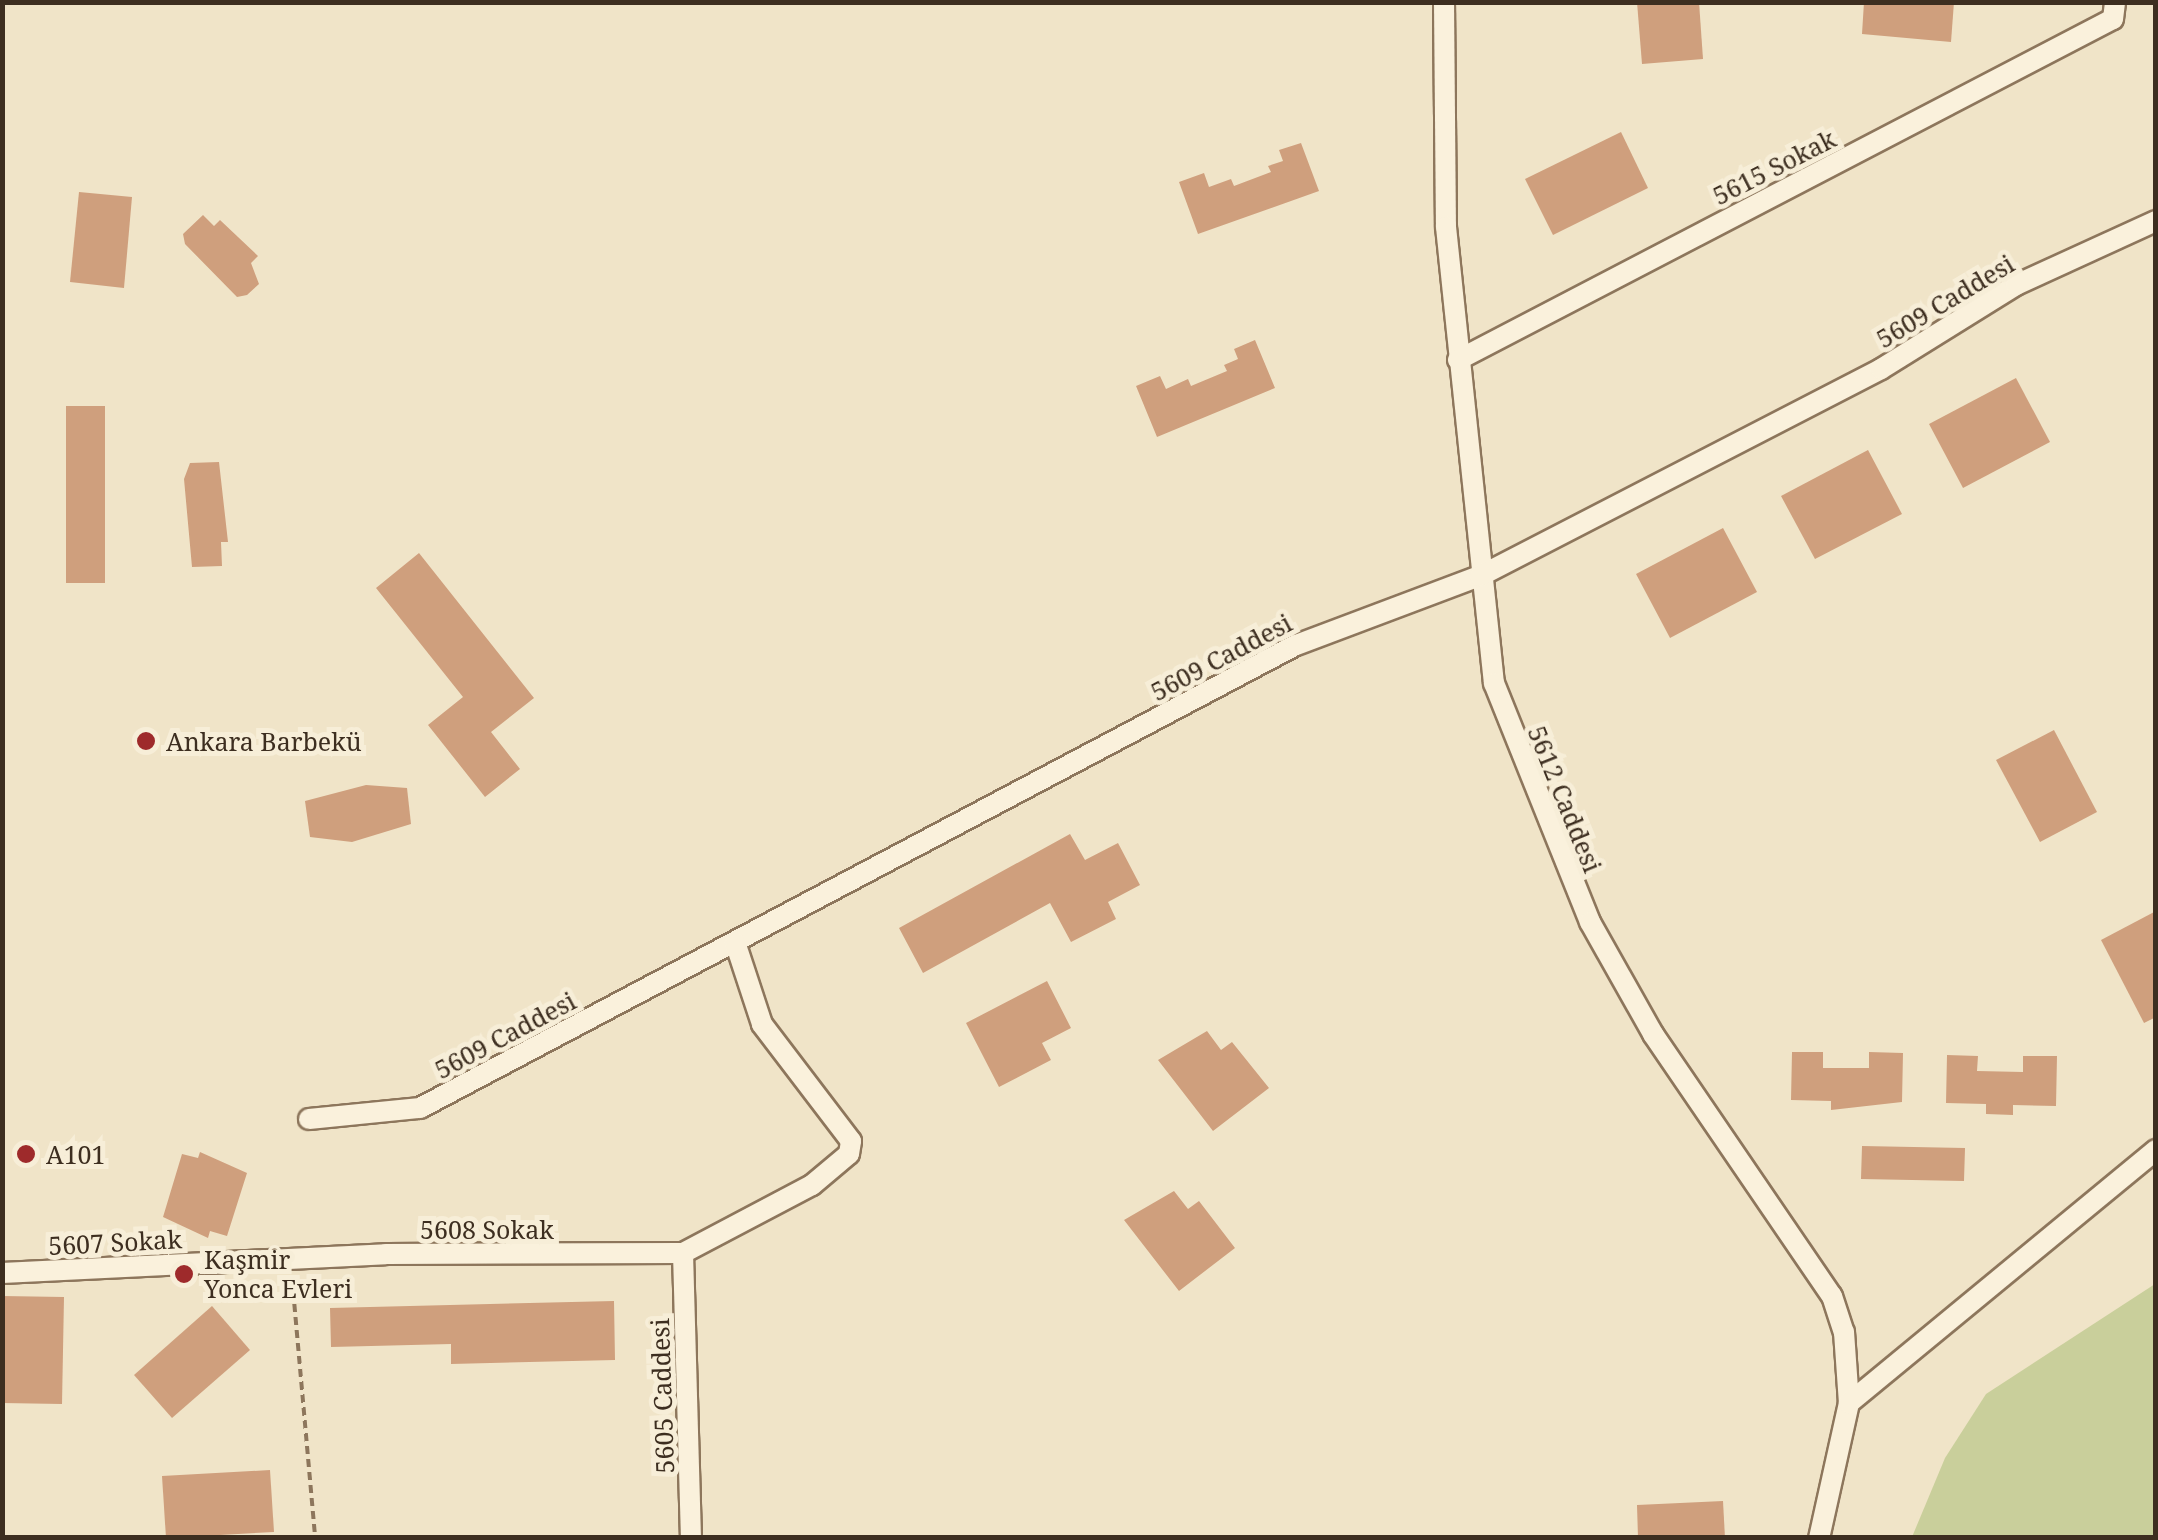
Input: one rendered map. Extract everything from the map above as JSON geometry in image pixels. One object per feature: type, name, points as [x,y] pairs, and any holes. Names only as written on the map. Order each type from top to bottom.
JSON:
[{"type":"street","name":"5612 Caddesi","points":[[1444,2],[1440,104],[1458,360],[1494,683],[1557,856],[1653,1034],[1832,1296],[1844,1332],[1850,1404],[1819,1538]]},
{"type":"street","name":"5615 Sokak","points":[[1458,360],[2114,10]]},
{"type":"street","name":"5609 Caddesi","points":[[308,1119],[420,1108],[1296,645],[1480,576],[1881,369],[2016,284],[2156,221]]},
{"type":"street","points":[[684,1253],[782,1203],[849,1154],[851,1142],[762,1024],[735,942]]},
{"type":"street","points":[[1850,1404],[2156,1150]]},
{"type":"street","name":"5608 Sokak","points":[[290,1258],[684,1253]]},
{"type":"street","name":"5605 Caddesi","points":[[684,1253],[691,1538]]},
{"type":"street","name":"5607 Sokak","points":[[2,1273],[290,1258]]},
{"type":"path","points":[[290,1258],[314,1538]]},
{"type":"green space","points":[[2155,1284],[2155,1537],[1912,1537],[1945,1458],[1986,1394]]},
{"type":"building","points":[[1637,2],[1699,2],[1703,59],[1642,64]]},
{"type":"building","points":[[1864,2],[1954,2],[1951,42],[1862,34]]},
{"type":"building","points":[[1621,132],[1648,188],[1553,235],[1525,179]]},
{"type":"building","points":[[1301,143],[1319,191],[1198,234],[1179,182],[1204,173],[1209,187],[1231,179],[1234,186],[1271,172],[1268,166],[1283,161],[1279,150]]},
{"type":"building","points":[[79,192],[132,197],[124,288],[70,282]]},
{"type":"building","points":[[203,215],[214,226],[220,220],[258,256],[251,263],[259,284],[247,295],[237,297],[185,244],[183,234]]},
{"type":"building","points":[[1255,340],[1275,388],[1157,437],[1136,386],[1160,376],[1166,389],[1188,379],[1191,386],[1227,371],[1224,365],[1238,359],[1234,349]]},
{"type":"building","points":[[2016,378],[2050,442],[1963,488],[1929,424]]},
{"type":"building","points":[[66,406],[105,406],[105,583],[66,583]]},
{"type":"building","points":[[1868,450],[1902,514],[1815,559],[1781,496]]},
{"type":"building","points":[[219,462],[228,542],[221,542],[222,566],[192,567],[184,479],[190,463]]},
{"type":"building","points":[[1723,528],[1757,592],[1670,638],[1636,574]]},
{"type":"building","points":[[419,553],[534,698],[491,732],[520,769],[485,797],[428,725],[463,697],[376,588]]},
{"type":"building","points":[[2054,730],[2097,812],[2040,842],[1996,760]]},
{"type":"building","points":[[366,785],[407,788],[411,824],[352,842],[310,837],[305,801]]},
{"type":"building","points":[[1070,834],[1085,860],[1118,843],[1140,885],[1108,902],[1116,919],[1071,942],[1050,903],[923,973],[899,928]]},
{"type":"building","points":[[2156,911],[2156,1017],[2144,1023],[2101,940]]},
{"type":"building","points":[[1047,981],[1071,1028],[1042,1043],[1051,1060],[999,1087],[966,1023]]},
{"type":"building","points":[[1207,1031],[1221,1050],[1232,1042],[1269,1088],[1213,1131],[1158,1060]]},
{"type":"building","points":[[1792,1052],[1823,1052],[1823,1068],[1869,1068],[1869,1052],[1903,1053],[1902,1102],[1831,1110],[1831,1101],[1791,1100]]},
{"type":"building","points":[[1947,1055],[1978,1056],[1977,1071],[2023,1072],[2023,1056],[2057,1056],[2056,1106],[2013,1105],[2013,1115],[1986,1114],[1986,1104],[1946,1103]]},
{"type":"building","points":[[1862,1146],[1965,1148],[1964,1181],[1861,1179]]},
{"type":"building","points":[[200,1152],[247,1173],[227,1236],[210,1231],[208,1238],[163,1217],[182,1154],[198,1158]]},
{"type":"building","points":[[1174,1191],[1188,1209],[1199,1201],[1235,1248],[1179,1291],[1124,1220]]},
{"type":"building","points":[[2,1296],[64,1297],[62,1404],[2,1403]]},
{"type":"building","points":[[614,1301],[615,1360],[451,1364],[451,1344],[331,1347],[330,1308]]},
{"type":"building","points":[[212,1306],[250,1350],[172,1418],[134,1375]]},
{"type":"building","points":[[270,1470],[274,1532],[166,1538],[162,1476]]},
{"type":"building","points":[[1723,1501],[1725,1538],[1638,1538],[1637,1505]]},
{"type":"place","name":"Ankara Barbekü","points":[[146,741]]},
{"type":"place","name":"A101","points":[[26,1154]]},
{"type":"place","name":"Kaşmir Yonca Evleri","points":[[184,1274]]}]
